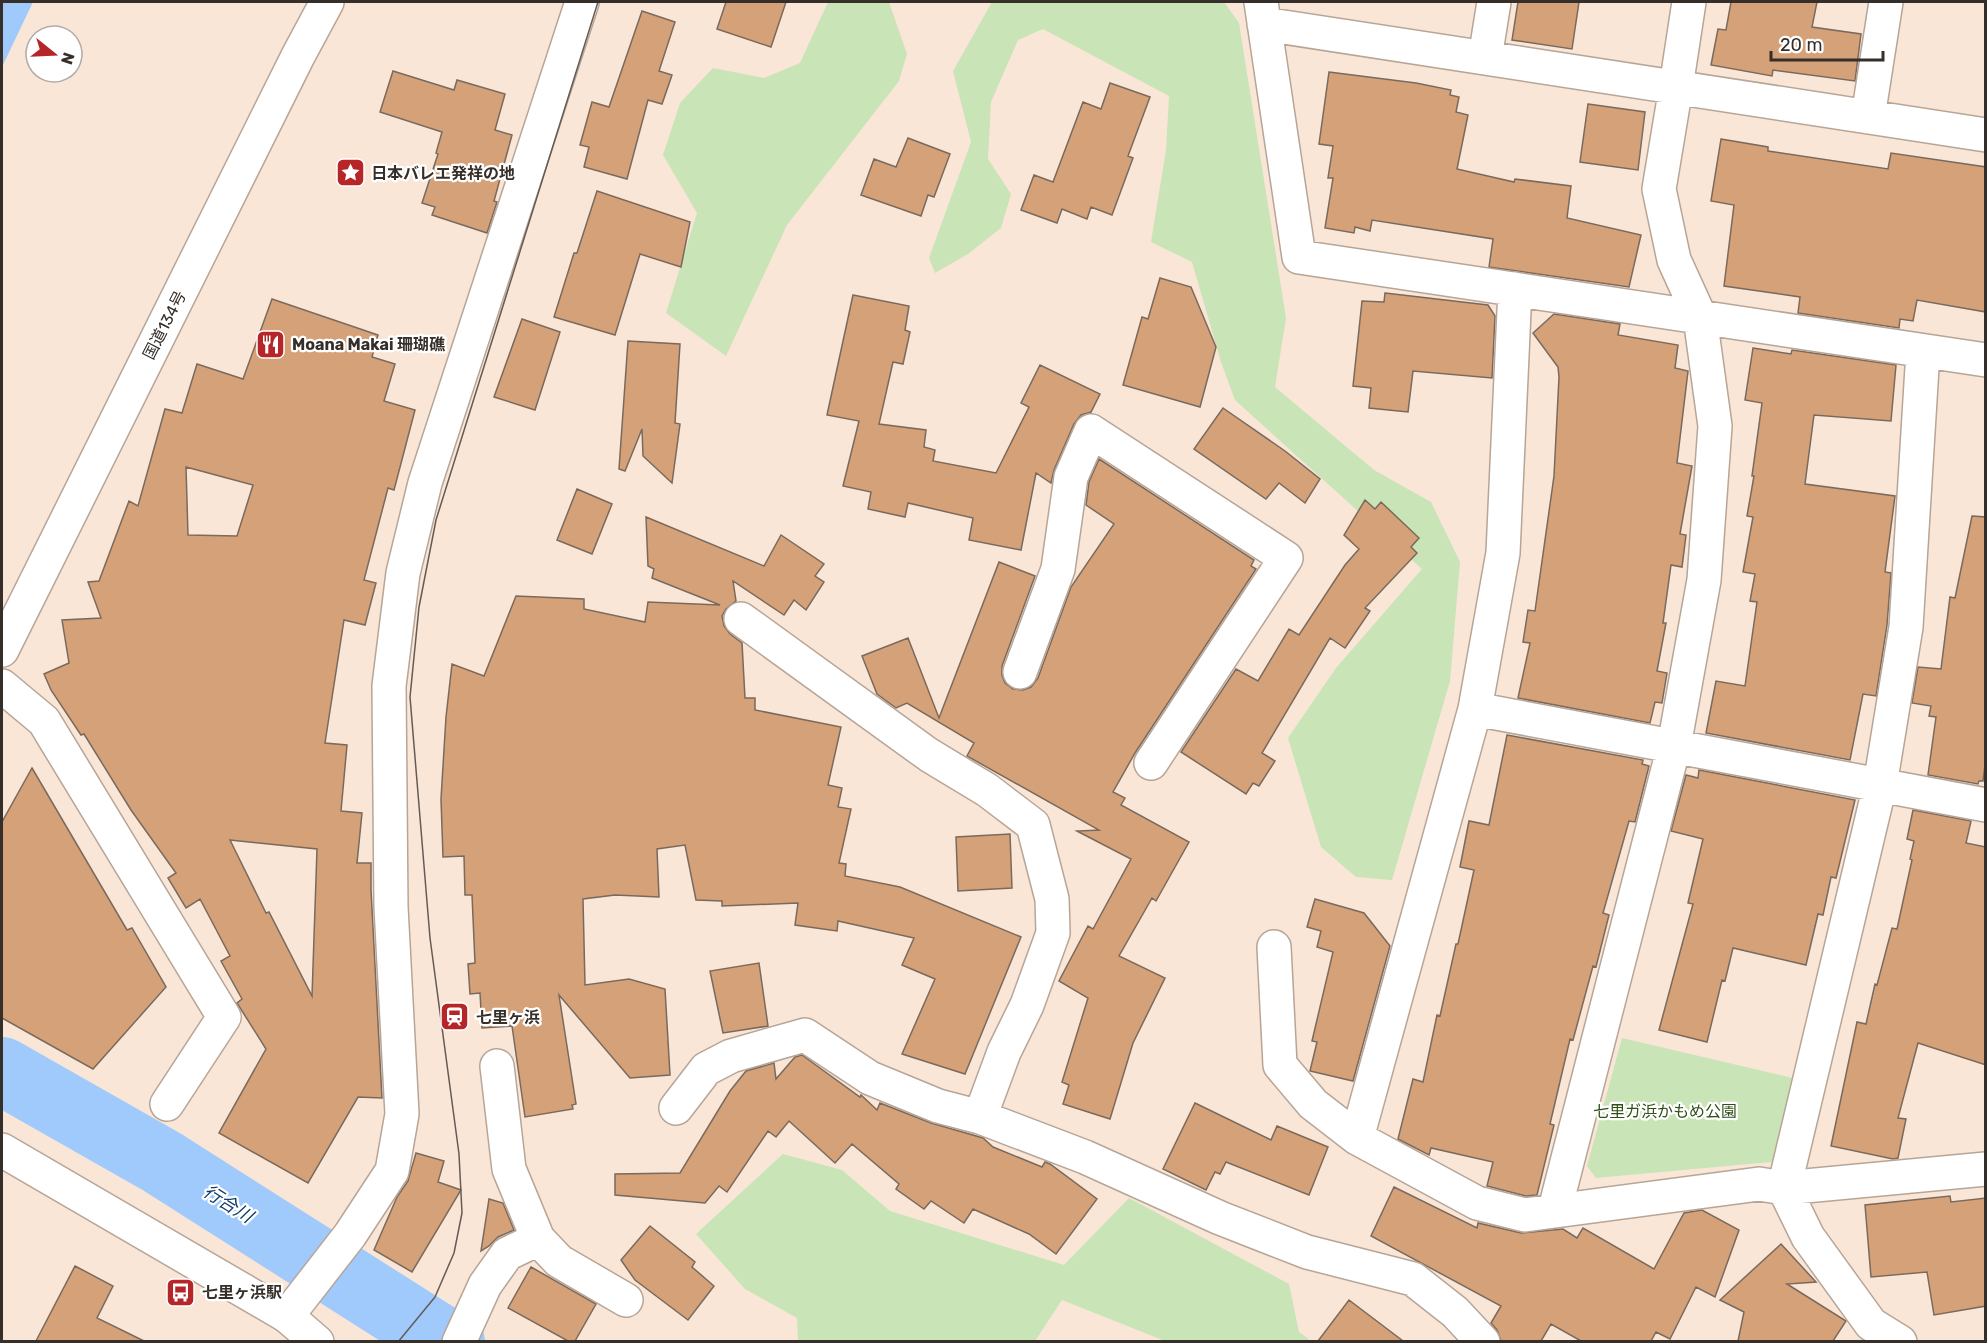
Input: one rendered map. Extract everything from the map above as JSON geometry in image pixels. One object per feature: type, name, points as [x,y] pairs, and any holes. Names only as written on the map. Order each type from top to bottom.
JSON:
[{"type":"main road","name":"国道134号","points":[[2,650],[327,2]]},
{"type":"main road","points":[[287,1316],[351,1235],[392,1171],[402,1114],[391,907],[390,686],[403,573],[425,483],[582,2]]},
{"type":"main road","points":[[1485,58],[1494,2]]},
{"type":"main road","points":[[1555,1209],[1674,746],[1704,580],[1715,426],[1700,317],[1674,260],[1659,189],[1689,2]]},
{"type":"main road","points":[[1868,117],[1886,2]]},
{"type":"main road","points":[[1986,135],[1485,58],[1262,13],[1299,257],[1986,360]]},
{"type":"main road","points":[[1357,1138],[1475,709],[1503,553],[1515,290]]},
{"type":"main road","points":[[1900,1341],[1871,1324],[1808,1237],[1784,1188],[1880,785],[1906,627],[1923,351]]},
{"type":"main road","points":[[1020,672],[1058,569],[1071,477],[1091,431],[1286,558],[1151,763]]},
{"type":"main road","points":[[741,619],[929,755],[987,790],[1034,825],[1052,899],[1053,933],[1027,1005],[1004,1052],[980,1117]]},
{"type":"main road","points":[[2,686],[44,721],[224,1017],[167,1104]]},
{"type":"main road","points":[[1475,709],[1986,805]]},
{"type":"main road","points":[[1274,947],[1280,1065],[1313,1104],[1357,1138],[1477,1203],[1525,1215],[1555,1209],[1759,1184],[1784,1188],[1986,1169]]},
{"type":"main road","points":[[676,1108],[706,1069],[731,1056],[805,1035],[870,1078],[938,1106],[980,1117],[1085,1157],[1220,1218],[1307,1252],[1413,1279],[1455,1312],[1483,1341]]},
{"type":"main road","points":[[496,1066],[509,1169],[538,1239],[559,1261],[626,1300]]},
{"type":"main road","points":[[2,1150],[287,1316],[317,1341]]},
{"type":"main road","points":[[459,1341],[485,1285],[507,1254],[538,1239]]},
{"type":"green space","points":[[828,2],[889,2],[907,54],[899,81],[787,225],[726,356],[666,313],[697,213],[663,155],[680,103],[713,68],[764,78],[800,63]]},
{"type":"green space","points":[[992,2],[1224,2],[1239,23],[1286,318],[1275,387],[1374,470],[1431,502],[1460,562],[1450,681],[1392,880],[1356,877],[1321,847],[1288,738],[1336,668],[1422,569],[1235,400],[1221,362],[1192,262],[1151,242],[1166,150],[1169,96],[1043,29],[1018,40],[991,102],[988,159],[1011,194],[1001,228],[968,254],[935,273],[929,258],[971,142],[953,71]]},
{"type":"green space","name":"七里ガ浜かもめ公園","points":[[1622,1038],[1797,1079],[1782,1151],[1771,1162],[1596,1178],[1587,1166]]},
{"type":"green space","points":[[783,1154],[842,1170],[890,1211],[1064,1265],[1129,1198],[1289,1284],[1299,1332],[1311,1341],[1165,1341],[1062,1300],[1035,1341],[798,1341],[797,1318],[745,1289],[696,1234]]},
{"type":"water","points":[[2,2],[33,2],[2,67]]},
{"type":"building","points":[[726,2],[786,2],[771,47],[717,29]]},
{"type":"building","points":[[1518,2],[1579,2],[1572,49],[1512,40]]},
{"type":"building","points":[[1731,2],[1817,2],[1812,27],[1861,34],[1855,81],[1773,70],[1772,76],[1711,65],[1718,29],[1726,30]]},
{"type":"building","points":[[642,11],[675,22],[659,71],[672,75],[662,104],[648,100],[627,179],[584,167],[589,147],[580,145],[592,102],[609,107]]},
{"type":"building","points":[[393,71],[454,90],[457,80],[505,94],[495,130],[512,135],[494,201],[497,202],[487,233],[432,215],[435,207],[422,203],[438,154],[436,153],[442,132],[380,112]]},
{"type":"building","points":[[1329,72],[1416,83],[1451,90],[1450,95],[1459,97],[1456,112],[1468,115],[1457,169],[1514,182],[1515,179],[1571,186],[1567,218],[1641,235],[1629,287],[1489,267],[1493,239],[1372,220],[1370,231],[1355,227],[1354,233],[1325,228],[1333,178],[1328,178],[1333,146],[1319,144]]},
{"type":"building","points":[[1110,83],[1150,97],[1128,156],[1133,158],[1112,215],[1091,207],[1087,219],[1062,209],[1057,223],[1021,210],[1034,175],[1053,182],[1083,102],[1101,109]]},
{"type":"building","points":[[1588,104],[1645,112],[1638,170],[1580,162]]},
{"type":"building","points":[[908,138],[950,154],[934,197],[928,195],[921,216],[861,195],[874,159],[896,167]]},
{"type":"building","points":[[1721,139],[1768,147],[1768,151],[1888,169],[1891,153],[1986,167],[1986,312],[1917,300],[1913,321],[1900,319],[1899,328],[1798,313],[1800,297],[1724,286],[1734,205],[1711,201]]},
{"type":"building","points":[[597,191],[690,222],[681,267],[640,254],[615,335],[554,317]]},
{"type":"building","points":[[1160,278],[1191,287],[1216,347],[1200,407],[1123,385],[1142,317],[1148,319]]},
{"type":"building","points":[[1385,293],[1488,305],[1495,316],[1492,378],[1413,371],[1408,412],[1369,408],[1371,388],[1353,386],[1362,301],[1384,302]]},
{"type":"building","points":[[853,295],[909,306],[905,330],[910,332],[903,364],[893,362],[879,424],[926,430],[924,447],[935,450],[933,461],[996,473],[1029,407],[1021,403],[1040,365],[1100,394],[1091,412],[1081,415],[1074,424],[1054,470],[1051,483],[1036,473],[1021,550],[969,540],[973,518],[908,503],[905,517],[868,509],[871,492],[843,486],[859,421],[827,415]]},
{"type":"building","points":[[272,299],[378,335],[372,357],[395,364],[384,401],[415,410],[394,490],[388,488],[364,580],[376,583],[365,625],[344,620],[325,743],[347,745],[341,811],[362,813],[357,863],[371,863],[382,1098],[358,1097],[308,1183],[219,1133],[266,1049],[237,1003],[242,999],[221,961],[230,956],[200,899],[186,908],[168,878],[176,873],[131,810],[84,734],[81,735],[51,690],[44,674],[69,663],[62,620],[101,618],[88,582],[99,581],[129,501],[138,506],[165,409],[182,413],[197,364],[243,379]],"holes":[[[186,467],[253,485],[237,536],[188,535]],[[230,840],[317,849],[312,996],[269,912],[266,913]]]},
{"type":"building","points":[[1554,314],[1620,324],[1618,335],[1678,345],[1675,368],[1688,371],[1677,463],[1692,466],[1680,534],[1686,535],[1682,567],[1671,565],[1663,623],[1666,623],[1657,671],[1667,673],[1662,703],[1655,702],[1650,723],[1518,698],[1530,643],[1523,642],[1528,610],[1535,611],[1554,476],[1559,377],[1558,367],[1533,333]]},
{"type":"building","points":[[522,319],[560,332],[535,410],[494,397]]},
{"type":"building","points":[[628,341],[680,344],[675,423],[680,424],[672,483],[643,456],[642,429],[625,471],[619,469]]},
{"type":"building","points":[[1753,348],[1791,354],[1792,350],[1896,365],[1891,421],[1814,415],[1805,484],[1895,496],[1885,572],[1891,573],[1887,625],[1876,696],[1863,694],[1850,760],[1706,733],[1716,681],[1745,686],[1757,602],[1750,601],[1755,574],[1743,572],[1753,517],[1747,516],[1762,403],[1745,400]]},
{"type":"building","points":[[1223,408],[1285,451],[1320,479],[1305,503],[1279,483],[1266,499],[1194,449]]},
{"type":"building","points":[[1099,459],[1254,560],[1251,566],[1256,569],[1135,753],[1113,792],[1125,798],[1121,805],[1189,842],[1156,901],[1152,898],[1119,956],[1165,978],[1133,1043],[1110,1119],[1063,1104],[1069,1085],[1062,1082],[1088,998],[1059,981],[1088,926],[1093,929],[1131,859],[1077,831],[1099,830],[967,756],[974,743],[907,703],[896,708],[877,694],[862,656],[908,638],[939,718],[999,562],[1035,576],[1002,666],[1005,683],[1013,689],[1023,690],[1031,687],[1038,678],[1071,587],[1114,524],[1086,505],[1089,482]]},
{"type":"building","points":[[577,489],[612,504],[592,554],[557,540]]},
{"type":"building","points":[[1365,500],[1375,509],[1381,502],[1419,538],[1411,547],[1417,553],[1365,608],[1370,611],[1345,648],[1330,638],[1262,753],[1275,761],[1259,786],[1253,783],[1246,794],[1181,752],[1236,669],[1258,681],[1289,629],[1299,635],[1345,565],[1359,549],[1344,535]]},
{"type":"building","points":[[1972,516],[1986,517],[1986,757],[1983,781],[1979,781],[1978,784],[1928,775],[1936,717],[1929,716],[1931,706],[1912,703],[1918,667],[1941,669],[1950,597],[1955,598]]},
{"type":"building","points":[[646,517],[764,566],[781,535],[824,564],[815,576],[824,582],[806,610],[794,600],[784,615],[733,581],[736,601],[726,609],[722,616],[724,626],[742,643],[745,698],[755,698],[755,710],[841,727],[828,785],[842,788],[838,807],[851,809],[839,863],[846,864],[845,876],[900,887],[1021,937],[965,1074],[902,1054],[935,979],[902,965],[914,938],[838,921],[837,931],[795,925],[798,903],[722,906],[722,901],[696,900],[685,845],[657,849],[659,897],[615,895],[583,899],[585,985],[629,979],[665,989],[670,1075],[630,1078],[559,995],[576,1104],[572,1105],[573,1109],[525,1117],[512,1026],[482,1028],[480,993],[470,994],[468,964],[475,963],[472,895],[465,895],[464,856],[443,857],[441,799],[452,664],[484,676],[516,596],[584,599],[584,609],[645,622],[648,602],[720,605],[652,578],[654,569],[648,566]]},
{"type":"building","points":[[1507,735],[1643,760],[1642,764],[1649,766],[1635,822],[1629,821],[1603,913],[1609,915],[1596,967],[1593,966],[1573,1040],[1570,1039],[1550,1124],[1554,1125],[1537,1195],[1526,1196],[1487,1186],[1493,1162],[1431,1148],[1429,1155],[1398,1139],[1413,1079],[1423,1082],[1437,1015],[1440,1016],[1456,944],[1458,944],[1474,870],[1460,867],[1469,821],[1489,825]]},
{"type":"building","points":[[32,768],[127,930],[132,928],[166,987],[93,1069],[2,1018],[2,822]]},
{"type":"building","points":[[1699,770],[1855,800],[1836,878],[1831,877],[1823,915],[1818,914],[1806,965],[1733,948],[1725,981],[1722,980],[1707,1042],[1659,1030],[1693,904],[1688,903],[1703,839],[1671,831],[1686,775],[1698,778]]},
{"type":"building","points":[[1913,810],[1971,821],[1966,843],[1986,847],[1986,1065],[1918,1043],[1898,1118],[1906,1119],[1898,1158],[1893,1159],[1831,1146],[1857,1022],[1866,1024],[1892,928],[1897,929],[1912,860],[1910,859],[1914,841],[1907,839]]},
{"type":"building","points":[[1010,834],[1012,888],[958,891],[956,837]]},
{"type":"building","points":[[1315,899],[1364,913],[1390,946],[1353,1081],[1310,1071],[1317,1042],[1312,1041],[1333,952],[1317,947],[1321,931],[1307,927]]},
{"type":"building","points":[[759,963],[768,1026],[723,1033],[710,971]]},
{"type":"building","points":[[802,1055],[860,1097],[861,1095],[877,1110],[880,1103],[931,1123],[983,1138],[993,1147],[1042,1167],[1045,1162],[1050,1164],[1097,1199],[1056,1254],[1029,1234],[973,1209],[964,1223],[931,1201],[924,1209],[896,1189],[899,1184],[852,1144],[835,1163],[789,1121],[776,1137],[768,1131],[727,1192],[719,1186],[705,1203],[615,1195],[615,1174],[680,1173],[730,1091],[746,1071],[774,1063],[776,1079],[795,1057]]},
{"type":"building","points":[[1195,1103],[1271,1140],[1277,1126],[1328,1147],[1309,1195],[1226,1162],[1220,1174],[1215,1172],[1206,1190],[1163,1169]]},
{"type":"building","points":[[416,1153],[444,1161],[438,1182],[461,1190],[412,1272],[374,1250],[397,1197],[408,1181]]},
{"type":"building","points":[[1394,1187],[1477,1228],[1478,1223],[1521,1233],[1563,1229],[1577,1238],[1583,1228],[1654,1269],[1684,1213],[1702,1210],[1739,1230],[1715,1297],[1696,1287],[1670,1339],[1656,1332],[1651,1341],[1581,1341],[1551,1324],[1541,1341],[1501,1341],[1497,1330],[1491,1323],[1501,1306],[1371,1236]]},
{"type":"building","points":[[1950,1196],[1951,1202],[1986,1198],[1986,1306],[1934,1315],[1927,1272],[1871,1277],[1865,1205]]},
{"type":"building","points":[[489,1199],[503,1203],[514,1230],[498,1237],[481,1251]]},
{"type":"building","points":[[650,1226],[695,1262],[692,1267],[714,1286],[688,1320],[635,1280],[621,1260]]},
{"type":"building","points":[[1781,1244],[1816,1282],[1787,1284],[1846,1321],[1833,1341],[1738,1341],[1744,1312],[1720,1300]]},
{"type":"building","points":[[75,1266],[113,1286],[97,1318],[144,1341],[36,1341]]},
{"type":"building","points":[[531,1267],[596,1304],[575,1341],[568,1341],[508,1308]]},
{"type":"building","points":[[1349,1300],[1403,1341],[1318,1341]]},
{"type":"waterway","name":"行合川","points":[[2,1071],[162,1162],[439,1338],[451,1342]]},
{"type":"tram line","points":[[398,1342],[435,1297],[454,1253],[462,1213],[459,1154],[430,938],[410,697],[419,607],[436,520],[598,2]]},
{"type":"place","name":"日本バレエ発祥の地","points":[[350,173]]},
{"type":"place","name":"Moana Makai 珊瑚礁","points":[[271,344]]},
{"type":"place","name":"七里ヶ浜","points":[[455,1017]]},
{"type":"place","name":"七里ヶ浜駅","points":[[181,1292]]}]
